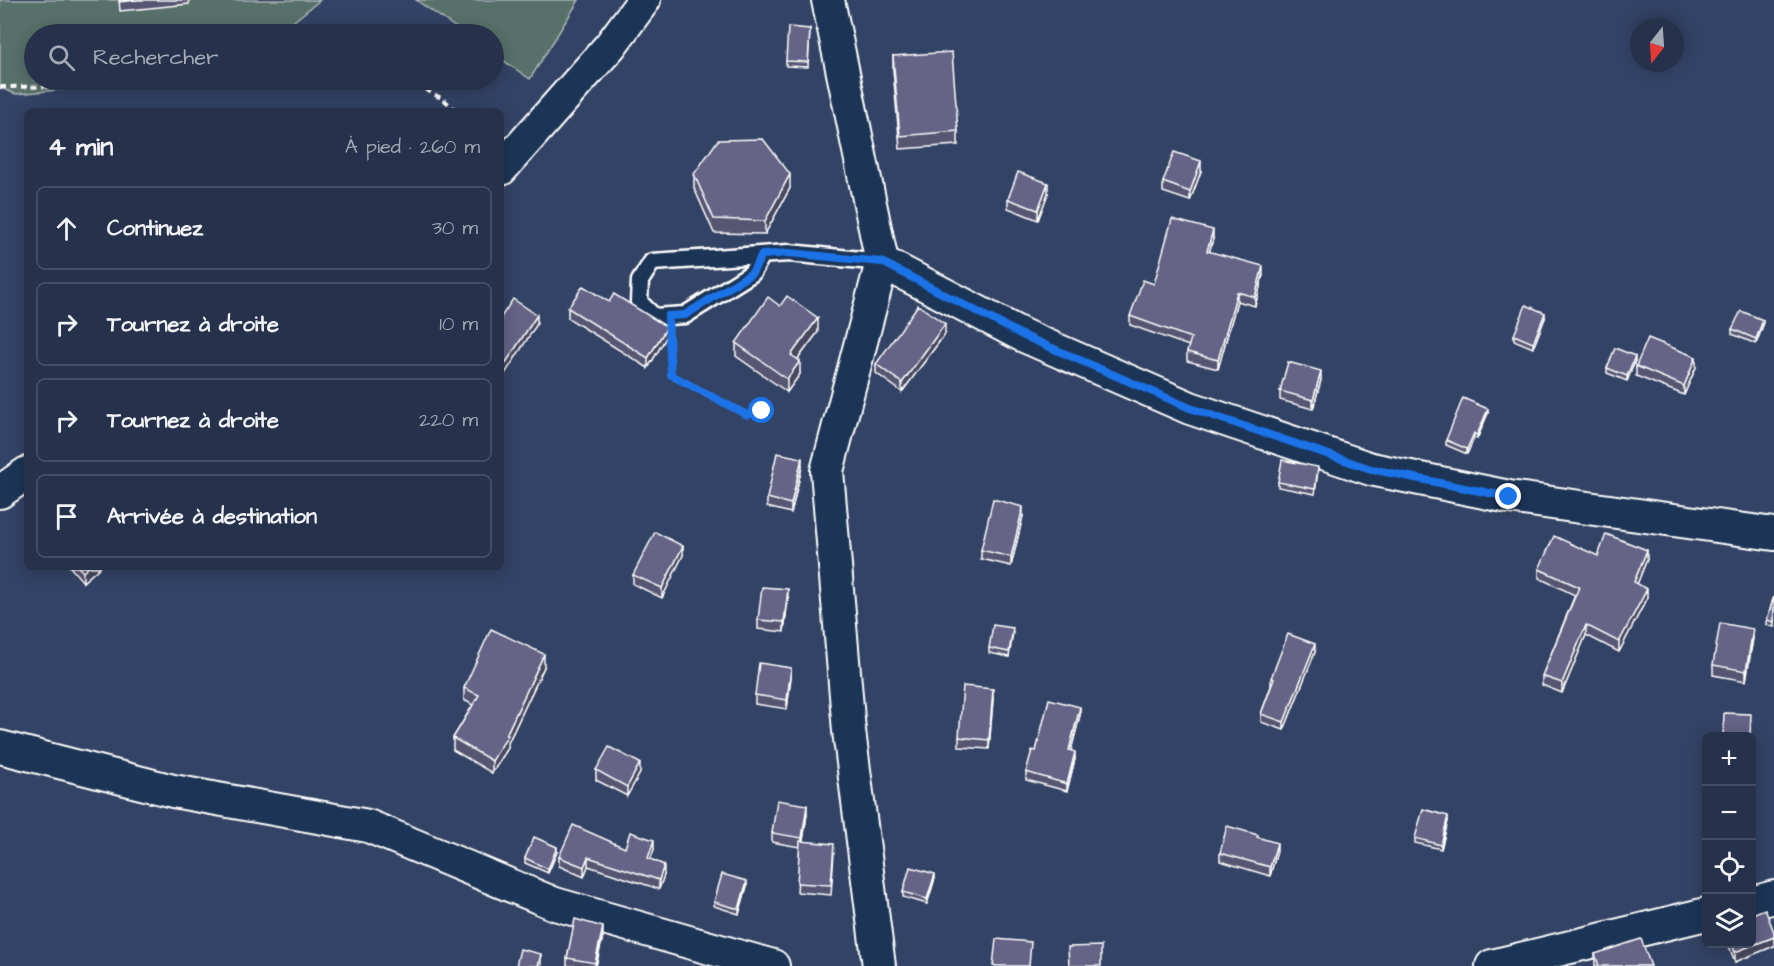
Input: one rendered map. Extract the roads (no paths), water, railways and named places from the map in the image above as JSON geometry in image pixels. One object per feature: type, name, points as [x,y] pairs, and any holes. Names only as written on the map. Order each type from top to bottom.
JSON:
[{"type":"street","points":[[504,166],[610,46],[644,0]]},
{"type":"street","points":[[828,0],[882,262],[827,471],[849,731],[879,966]]},
{"type":"street","points":[[882,262],[1022,335],[1190,408],[1371,469],[1509,497],[1774,534]]},
{"type":"street","points":[[0,492],[24,475]]},
{"type":"street","points":[[0,747],[173,791],[368,826],[555,904],[773,966]]},
{"type":"street","points":[[1756,902],[1774,897]]},
{"type":"street","points":[[1492,966],[1702,915]]},
{"type":"lane","points":[[762,255],[752,273],[685,315],[654,317],[639,302],[640,281],[652,262],[789,253],[882,262]]}]
